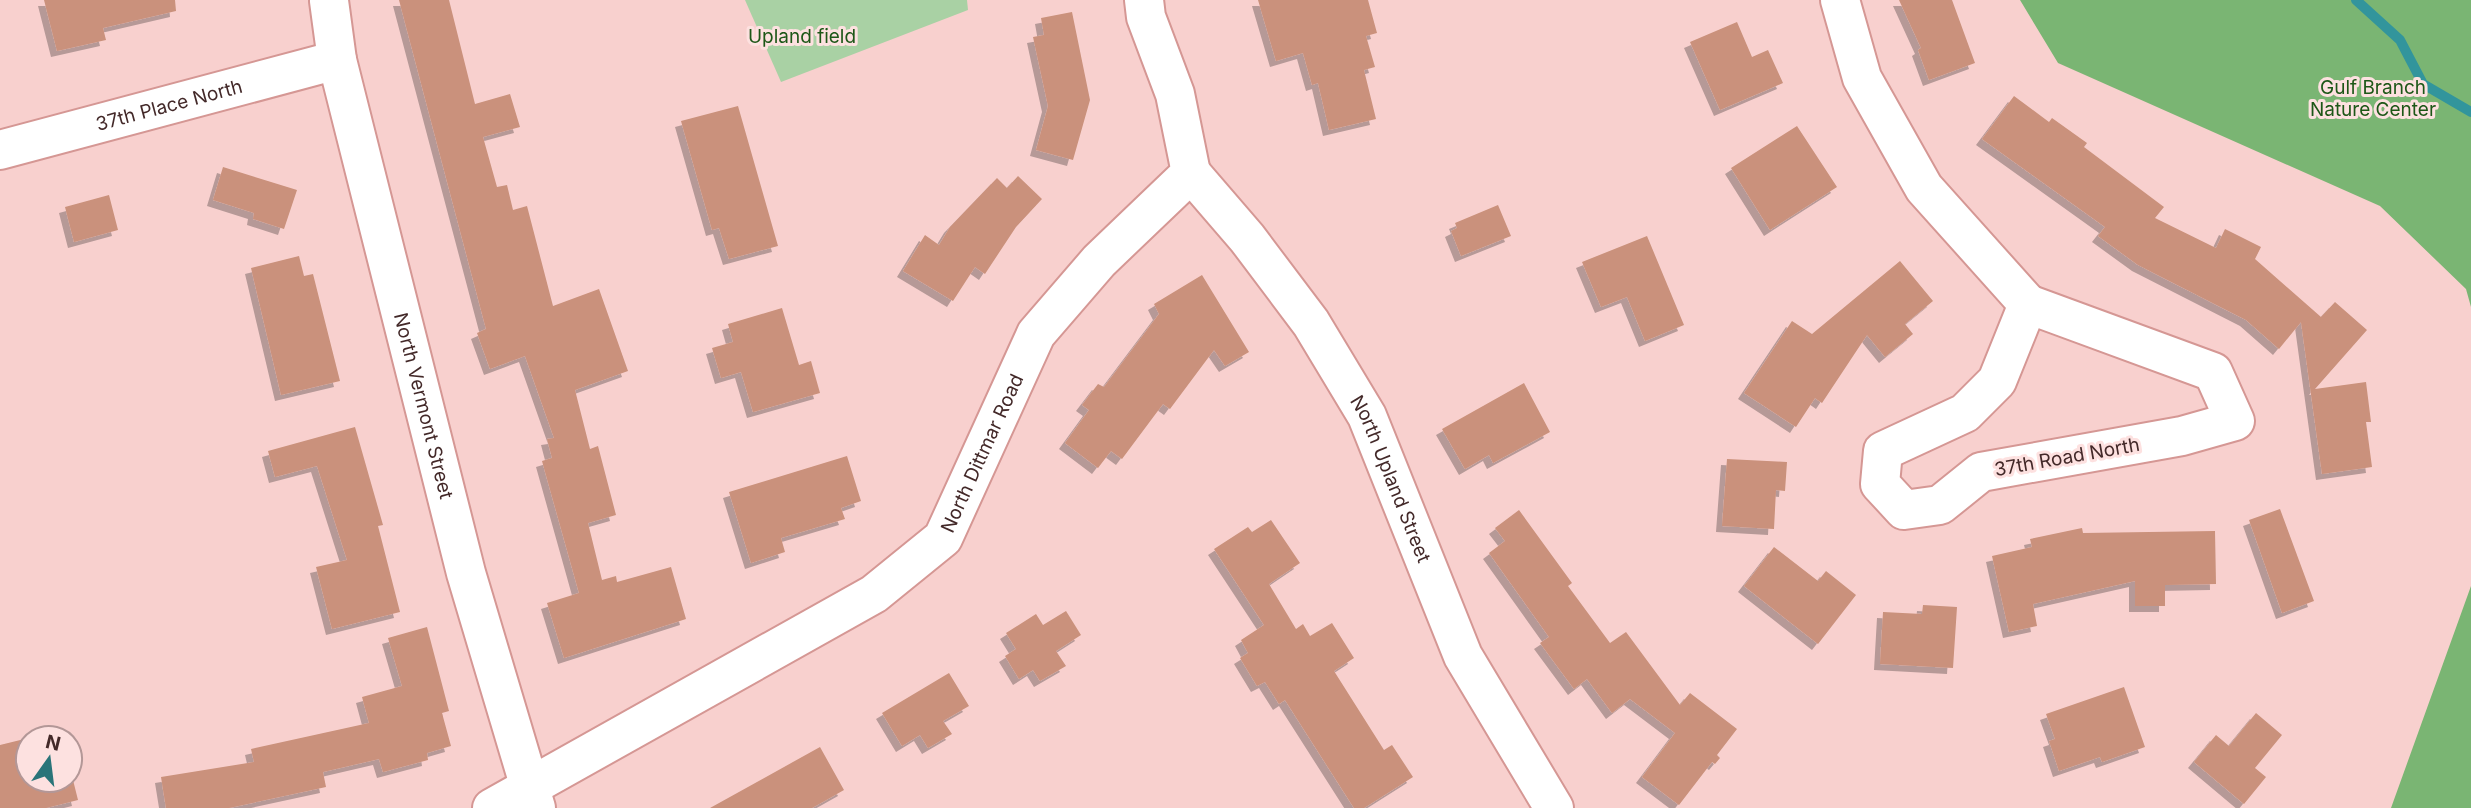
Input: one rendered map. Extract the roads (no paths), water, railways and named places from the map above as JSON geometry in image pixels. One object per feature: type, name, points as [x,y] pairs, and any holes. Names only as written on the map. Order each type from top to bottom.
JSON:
[{"type":"street","points":[[1144,0],[1146,18],[1175,94],[1191,173]]},
{"type":"street","name":"37th Road North","points":[[1840,0],[1862,78],[1924,188],[2028,304],[2213,372],[2235,421],[2182,436],[1981,472],[1940,505],[1904,510],[1881,484],[1883,451],[1965,413],[1997,381],[2028,304]]},
{"type":"street","name":"North Vermont Street","points":[[329,1],[337,60],[466,573],[533,798]]},
{"type":"street","name":"37th Place North","points":[[0,150],[337,60]]},
{"type":"street","name":"North Dittmar Road","points":[[492,808],[533,798],[874,594],[943,538],[1036,334],[1099,261],[1191,173]]},
{"type":"street","name":"North Upland Street","points":[[1191,173],[1247,238],[1311,323],[1367,416],[1463,656],[1554,808]]},
{"type":"waterway","points":[[2356,0],[2400,40],[2423,84],[2471,112]]},
{"type":"park label","name":"Upland field","points":[[802,36]]},
{"type":"park label","name":"Gulf Branch Nature Center","points":[[2373,98]]}]
